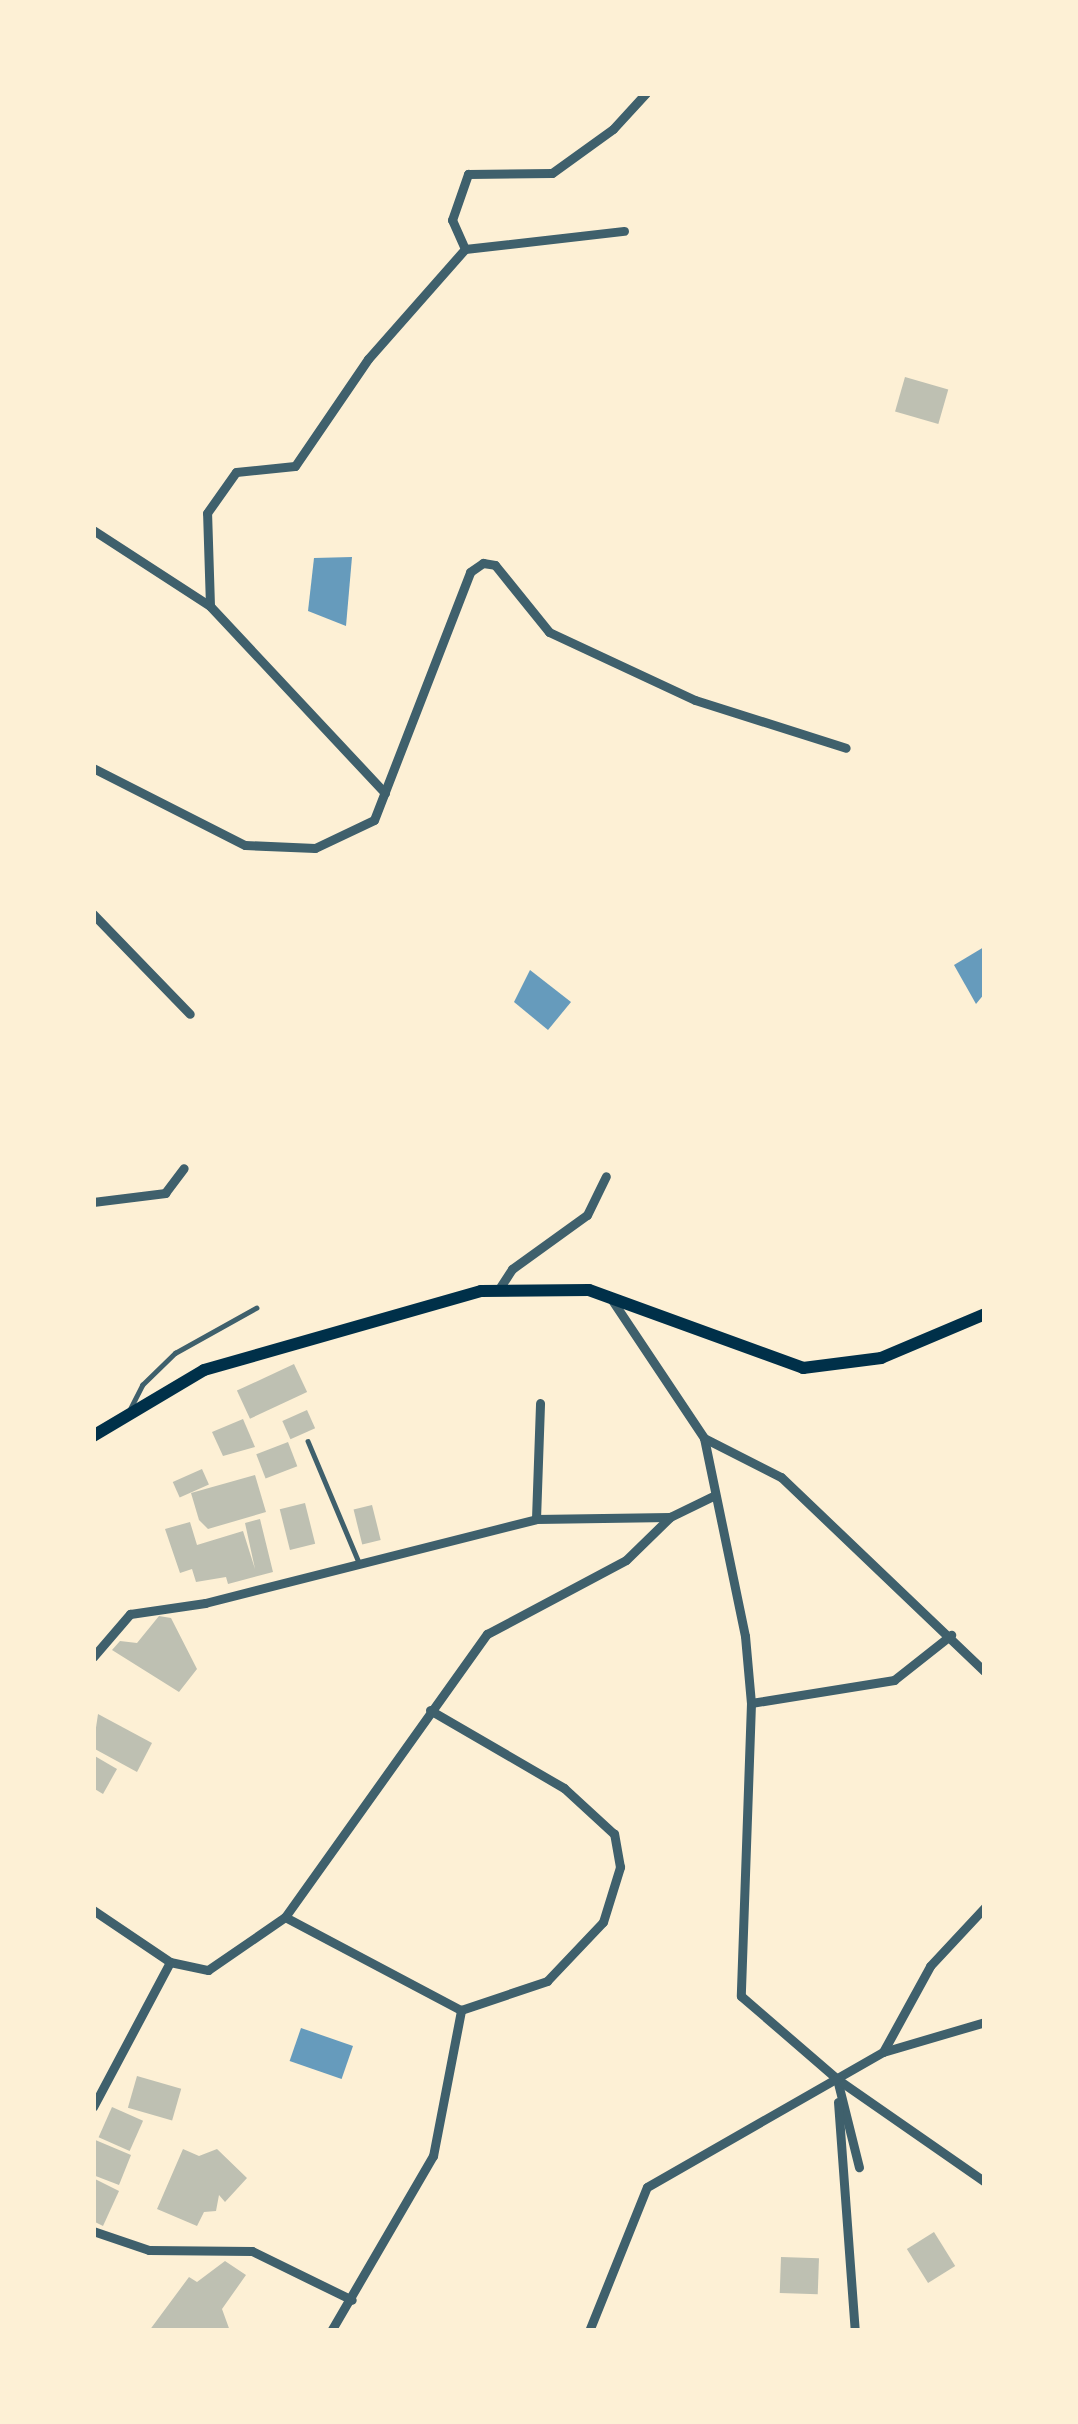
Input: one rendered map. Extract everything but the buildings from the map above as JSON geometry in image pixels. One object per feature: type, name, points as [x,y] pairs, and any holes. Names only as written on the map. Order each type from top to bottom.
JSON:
[{"type":"main road","points":[[93,1436],[130,1409],[204,1370],[500,1289],[609,1295],[803,1368],[881,1358],[985,1314]]},
{"type":"street","points":[[465,249],[452,220],[468,175],[552,173],[614,129],[646,93]]},
{"type":"street","points":[[209,606],[207,513],[219,490],[236,472],[295,466],[368,359],[465,249],[624,231]]},
{"type":"street","points":[[93,530],[209,606],[385,793]]},
{"type":"street","points":[[93,768],[245,845],[315,848],[374,820],[470,572],[483,562],[495,565],[550,632],[695,700],[847,748]]},
{"type":"street","points":[[93,914],[190,1014]]},
{"type":"street","points":[[93,1202],[165,1193],[184,1168]]},
{"type":"street","points":[[500,1289],[512,1269],[587,1215],[606,1176]]},
{"type":"street","points":[[609,1295],[704,1438],[745,1636],[751,1703],[741,1996],[837,2079],[985,2182]]},
{"type":"street","points":[[536,1519],[540,1402]]},
{"type":"street","points":[[704,1438],[781,1477],[985,1672]]},
{"type":"street","points":[[93,1910],[170,1962],[208,1970],[285,1917],[487,1634],[626,1559],[670,1517],[713,1496]]},
{"type":"street","points":[[93,1657],[130,1614],[205,1603],[358,1560],[536,1519],[670,1517]]},
{"type":"street","points":[[751,1703],[894,1680],[951,1635]]},
{"type":"street","points":[[285,1917],[461,2010],[547,1981],[603,1922],[620,1867],[614,1834],[564,1789],[430,1710]]},
{"type":"street","points":[[883,2052],[930,1966],[985,1907]]},
{"type":"street","points":[[93,2107],[170,1962]]},
{"type":"street","points":[[331,2331],[433,2156],[461,2010]]},
{"type":"street","points":[[589,2331],[647,2187],[883,2052],[985,2022]]},
{"type":"street","points":[[837,2079],[859,2167]]},
{"type":"street","points":[[837,2079],[855,2331]]},
{"type":"street","points":[[93,2231],[149,2250],[252,2251],[352,2300]]},
{"type":"lane","points":[[130,1409],[142,1385],[175,1353],[256,1308]]},
{"type":"lane","points":[[308,1441],[358,1560]]},
{"type":"water","points":[[352,557],[346,626],[308,611],[314,558]]},
{"type":"water","points":[[984,947],[985,993],[976,1004],[954,965]]},
{"type":"water","points":[[530,970],[571,1002],[548,1030],[514,1002]]},
{"type":"water","points":[[301,2028],[353,2046],[342,2079],[290,2061]]}]
